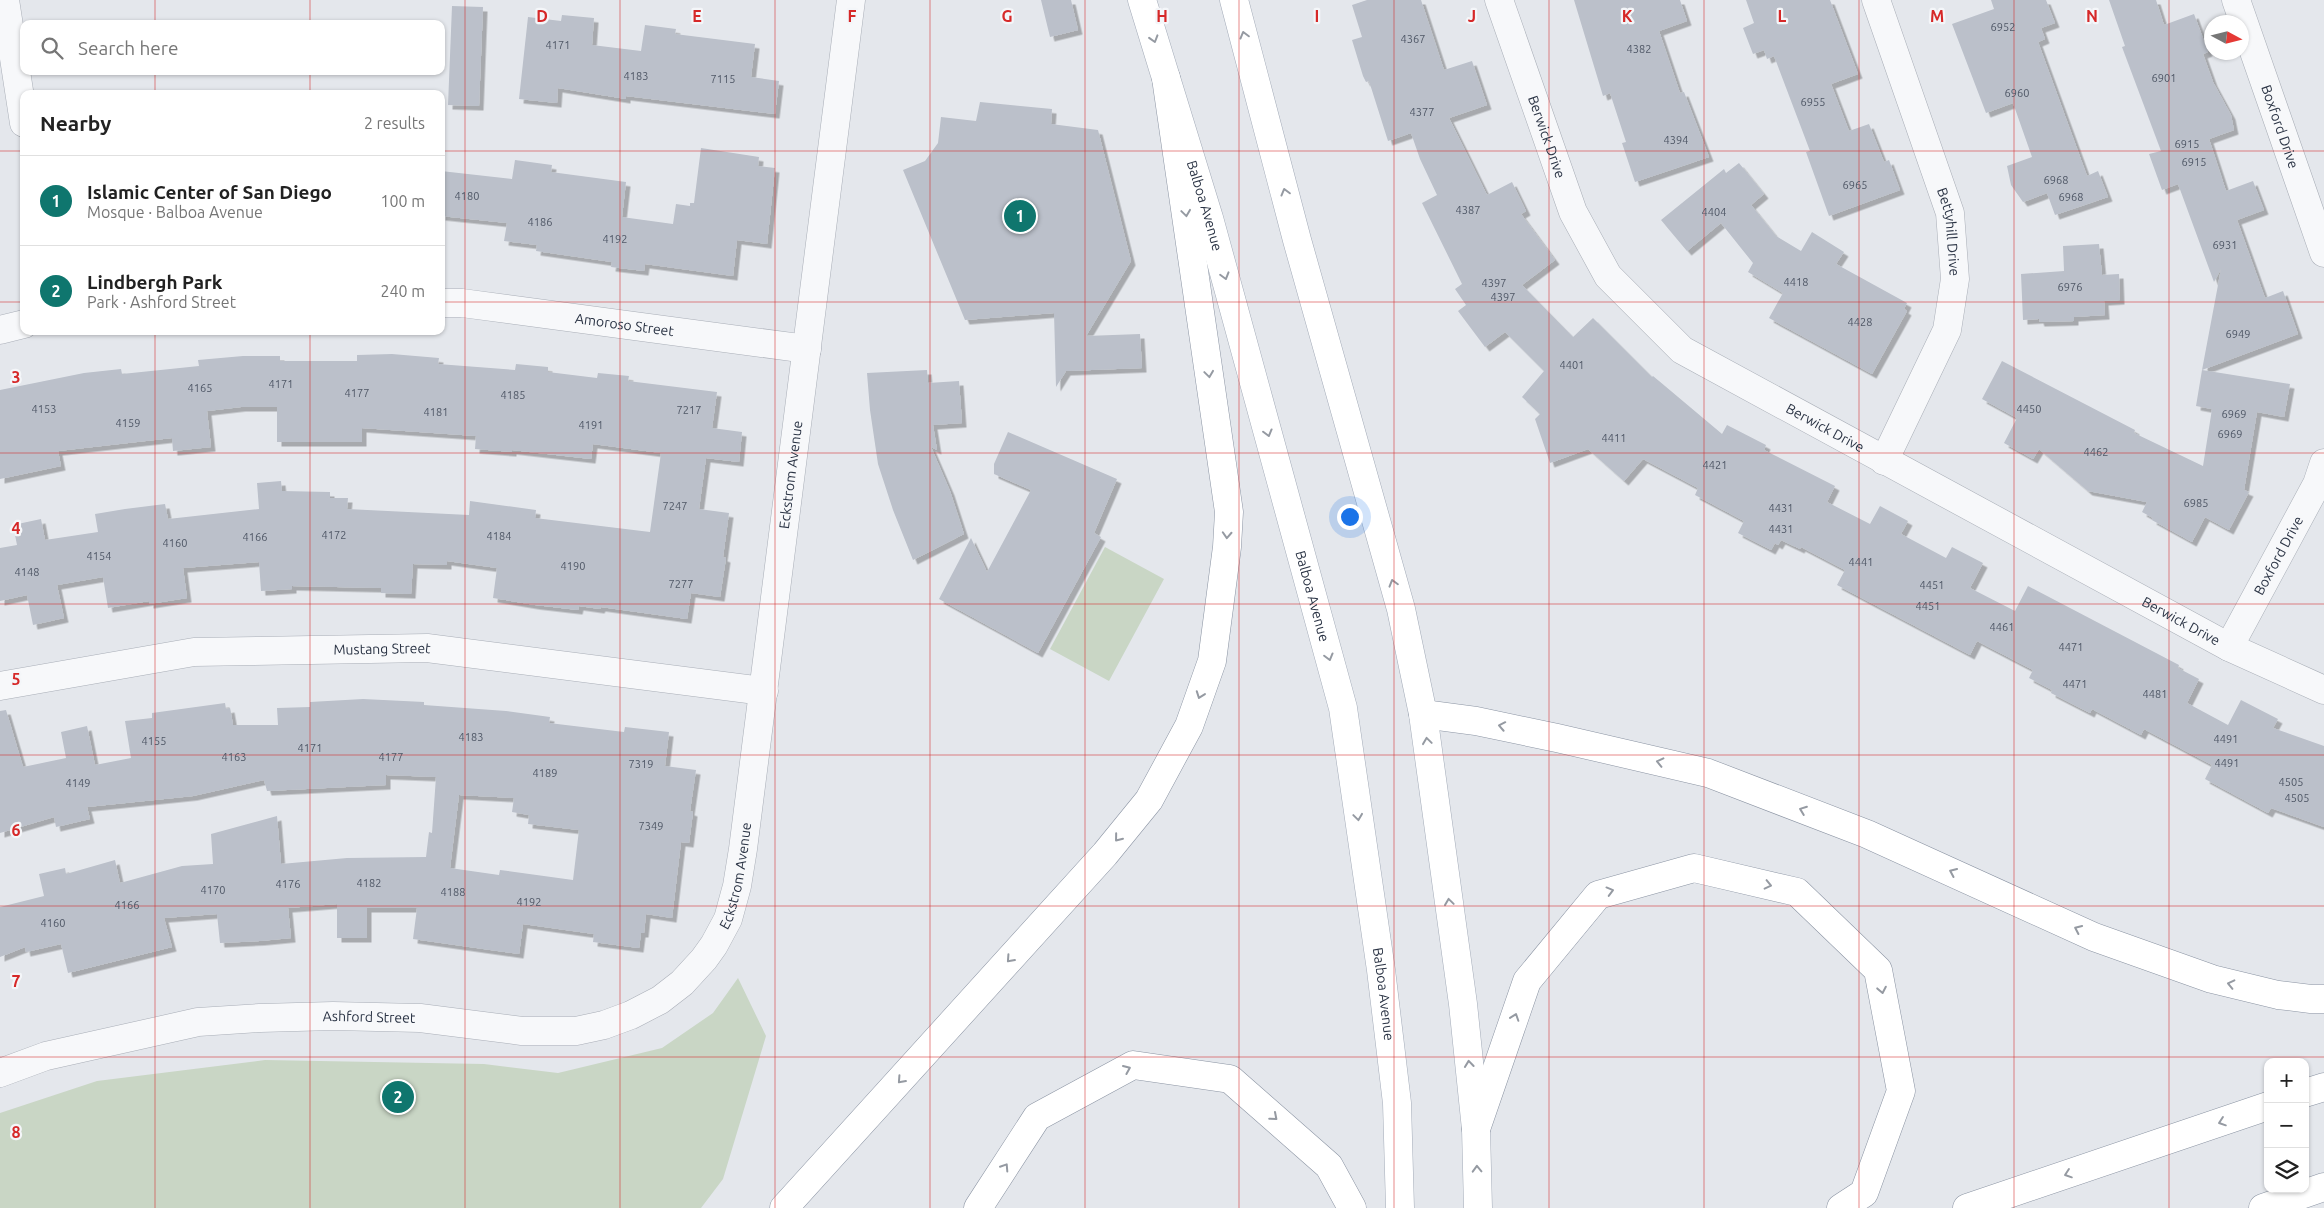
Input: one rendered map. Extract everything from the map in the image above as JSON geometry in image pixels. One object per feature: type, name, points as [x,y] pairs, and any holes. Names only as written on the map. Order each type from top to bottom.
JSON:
[{"type":"main road","name":"Balboa Avenue","points":[[1142,0],[1246,352],[1343,708],[1381,970],[1397,1102],[1400,1208]]},
{"type":"main road","points":[[1234,0],[1297,240],[1401,609],[1423,714],[1463,1004],[1476,1130],[1478,1208]]},
{"type":"main road","points":[[784,1208],[1105,854],[1149,800],[1189,726],[1212,660],[1227,548],[1229,512],[1166,78]]},
{"type":"main road","points":[[1423,714],[1476,721],[1708,773],[1867,834],[2094,937],[2212,979],[2278,995],[2324,999]]},
{"type":"main road","points":[[1476,1130],[1527,980],[1598,895],[1694,868],[1797,892],[1878,970],[1901,1091],[1864,1193],[1841,1208]]},
{"type":"main road","points":[[978,1208],[1037,1117],[1133,1065],[1230,1079],[1329,1166],[1352,1208]]},
{"type":"main road","points":[[2309,1092],[2324,1087]]},
{"type":"main road","points":[[1967,1208],[2264,1107]]},
{"type":"main road","points":[[2263,1208],[2324,1187]]},
{"type":"street","points":[[5,0],[20,97]]},
{"type":"street","name":"Eckstrom Avenue","points":[[714,945],[728,918],[737,886],[764,691],[851,0]]},
{"type":"street","name":"Berwick Drive","points":[[1500,0],[1573,212],[1608,276],[1682,350],[2229,647],[2324,690]]},
{"type":"street","name":"Bettyhill Drive","points":[[1876,0],[1950,213],[1955,279],[1947,330],[1884,461]]},
{"type":"street","name":"Boxford Drive","points":[[2236,0],[2324,253]]},
{"type":"street","name":"Amoroso Street","points":[[445,303],[462,303],[807,349]]},
{"type":"street","points":[[0,330],[20,325]]},
{"type":"street","name":"Boxford Drive","points":[[2229,647],[2317,484],[2324,463]]},
{"type":"street","name":"Mustang Street","points":[[0,686],[194,652],[427,648],[764,691]]},
{"type":"street","name":"Ashford Street","points":[[0,1073],[46,1056],[198,1022],[333,1016],[420,1018],[522,1031],[576,1030],[604,1025],[631,1016],[660,1000],[682,982],[714,945]]},
{"type":"green space","points":[[1105,547],[1164,579],[1109,681],[1050,649]]},
{"type":"green space","points":[[738,978],[766,1036],[723,1179],[701,1208],[0,1208],[0,1113],[97,1081],[265,1060],[484,1064],[558,1073],[662,1048],[713,1013]]},
{"type":"building","points":[[1041,0],[1071,0],[1078,30],[1050,37]]},
{"type":"building","points":[[1367,0],[1421,0],[1444,70],[1472,61],[1487,105],[1449,118],[1487,195],[1512,182],[1526,211],[1521,214],[1555,260],[1522,285],[1573,337],[1593,318],[1652,377],[1722,434],[1727,425],[1766,445],[1764,450],[1835,486],[1827,502],[1870,524],[1880,506],[1908,521],[1901,534],[1946,558],[1952,547],[1983,563],[1970,588],[2015,611],[2028,586],[2179,665],[2178,668],[2199,679],[2187,703],[2228,725],[2241,700],[2278,719],[2273,728],[2324,746],[2324,827],[2271,808],[2268,813],[2205,779],[2212,765],[2144,729],[2141,735],[2092,709],[2090,713],[2051,693],[2052,690],[2029,678],[2033,670],[1977,641],[1970,655],[1837,585],[1845,570],[1801,547],[1800,549],[1781,540],[1778,545],[1775,543],[1771,550],[1738,533],[1744,521],[1695,495],[1698,488],[1643,459],[1624,481],[1588,449],[1550,463],[1535,419],[1540,414],[1522,397],[1544,371],[1505,332],[1485,347],[1458,311],[1466,305],[1455,289],[1462,284],[1422,203],[1437,195],[1420,159],[1411,133],[1388,141],[1369,81],[1366,82],[1363,76],[1352,40],[1362,37],[1352,5]]},
{"type":"building","points":[[1574,0],[1680,0],[1687,21],[1659,31],[1680,93],[1684,92],[1709,157],[1635,182],[1622,143],[1626,142],[1610,93],[1603,96]]},
{"type":"building","points":[[1746,0],[1830,0],[1858,74],[1831,84],[1849,131],[1869,124],[1884,162],[1889,160],[1900,190],[1829,216],[1806,152],[1810,151],[1774,56],[1767,59],[1764,50],[1753,54],[1743,28],[1754,23]]},
{"type":"building","points":[[1991,0],[2046,0],[2055,23],[2041,28],[2045,39],[2038,42],[2087,176],[2098,171],[2108,197],[2055,215],[2047,193],[2023,202],[2011,185],[2007,166],[2032,157],[2013,103],[1986,113],[1952,24],[1994,9]]},
{"type":"building","points":[[2109,0],[2156,0],[2164,25],[2194,14],[2204,41],[2204,60],[2213,82],[2231,115],[2234,130],[2209,139],[2226,191],[2253,181],[2264,210],[2237,220],[2265,298],[2283,291],[2298,334],[2202,370],[2221,269],[2214,282],[2178,184],[2162,190],[2149,154],[2161,151],[2122,47],[2125,46]]},
{"type":"building","points":[[452,6],[483,7],[479,106],[448,105]]},
{"type":"building","points":[[562,15],[594,18],[592,45],[641,51],[645,25],[676,29],[675,34],[755,44],[751,77],[779,81],[775,114],[626,96],[626,99],[558,88],[557,103],[519,99],[528,17],[561,21]]},
{"type":"building","points":[[980,102],[1052,109],[1051,124],[1098,130],[1131,261],[1086,336],[1140,334],[1142,368],[1066,371],[1056,387],[1054,313],[965,320],[903,170],[925,161],[938,143],[941,117],[976,121]]},
{"type":"building","points":[[701,148],[759,157],[758,166],[775,168],[767,244],[737,240],[733,276],[645,264],[644,271],[611,267],[612,262],[536,251],[537,245],[504,241],[507,223],[445,216],[445,171],[512,179],[515,160],[552,165],[551,172],[626,182],[622,217],[673,224],[676,204],[690,206],[690,203],[694,203]]},
{"type":"building","points":[[1739,163],[1764,194],[1751,205],[1776,236],[1801,251],[1812,232],[1844,252],[1836,264],[1907,303],[1904,309],[1907,311],[1872,374],[1769,318],[1783,293],[1748,272],[1753,263],[1721,223],[1687,251],[1661,220],[1724,169],[1726,173]]},
{"type":"building","points":[[2099,244],[2102,275],[2119,274],[2120,300],[2104,301],[2105,315],[2074,317],[2074,321],[2040,322],[2039,319],[2023,320],[2021,274],[2064,271],[2063,246]]},
{"type":"building","points":[[392,354],[439,358],[438,364],[515,370],[516,364],[548,367],[548,372],[597,378],[598,373],[629,376],[628,381],[717,392],[712,428],[742,432],[739,462],[706,458],[699,509],[729,513],[723,557],[726,558],[720,597],[691,593],[687,619],[601,607],[600,609],[579,606],[578,610],[535,605],[493,598],[497,568],[447,561],[447,565],[413,564],[411,594],[381,593],[381,588],[292,586],[292,589],[261,591],[259,562],[183,568],[187,598],[149,604],[149,601],[108,608],[103,577],[57,585],[64,618],[33,625],[27,595],[0,601],[0,548],[17,545],[13,525],[41,519],[45,540],[98,532],[95,514],[125,509],[165,504],[168,519],[259,509],[257,483],[281,481],[282,491],[330,492],[330,498],[348,498],[347,509],[469,515],[470,501],[536,510],[535,518],[650,532],[661,453],[593,444],[591,459],[512,450],[512,452],[475,449],[476,436],[362,428],[362,442],[277,442],[277,407],[241,407],[207,411],[211,447],[173,451],[172,438],[58,451],[61,466],[0,479],[0,390],[84,373],[121,369],[122,374],[199,366],[198,360],[243,356],[280,356],[280,361],[357,361],[357,355]]},
{"type":"building","points":[[2002,361],[2135,430],[2134,433],[2203,466],[2212,409],[2196,406],[2202,370],[2290,384],[2284,417],[2257,412],[2244,490],[2249,492],[2229,530],[2205,517],[2192,542],[2152,520],[2153,518],[2142,512],[2147,502],[2088,491],[2039,449],[2033,459],[2004,443],[2017,418],[1982,399]]},
{"type":"building","points":[[927,370],[928,383],[959,381],[962,423],[933,425],[937,450],[931,447],[950,491],[964,534],[913,560],[893,510],[878,464],[867,373]]},
{"type":"building","points":[[1008,432],[1117,479],[1094,533],[1101,537],[1038,653],[939,599],[971,538],[987,572],[1031,490],[994,474],[994,464]]},
{"type":"building","points":[[363,699],[424,702],[424,705],[506,711],[550,717],[549,723],[624,732],[625,727],[669,732],[665,766],[696,770],[690,811],[693,812],[689,843],[681,842],[672,918],[646,914],[644,933],[641,933],[639,948],[593,942],[594,934],[523,924],[519,954],[413,939],[417,908],[367,908],[367,938],[337,938],[337,904],[288,908],[291,938],[220,943],[217,914],[164,918],[172,947],[68,973],[61,944],[26,952],[25,947],[0,957],[0,907],[44,896],[39,874],[65,868],[66,874],[115,860],[120,883],[182,866],[213,864],[211,834],[277,816],[281,864],[347,858],[426,857],[429,832],[432,833],[436,777],[386,775],[386,785],[267,791],[264,780],[193,796],[87,807],[90,819],[56,827],[54,817],[0,833],[0,711],[6,710],[23,767],[66,758],[61,732],[87,726],[95,765],[131,758],[125,721],[152,718],[152,713],[225,703],[226,709],[230,708],[233,725],[278,725],[277,708],[310,707],[310,702]],"holes":[[[459,795],[514,798],[512,812],[529,815],[528,824],[579,830],[573,880],[500,870],[499,875],[450,868]]]},
{"type":"place","name":"Islamic Center of San Diego","points":[[1020,216]]},
{"type":"place","name":"Lindbergh Park","points":[[398,1097]]}]
